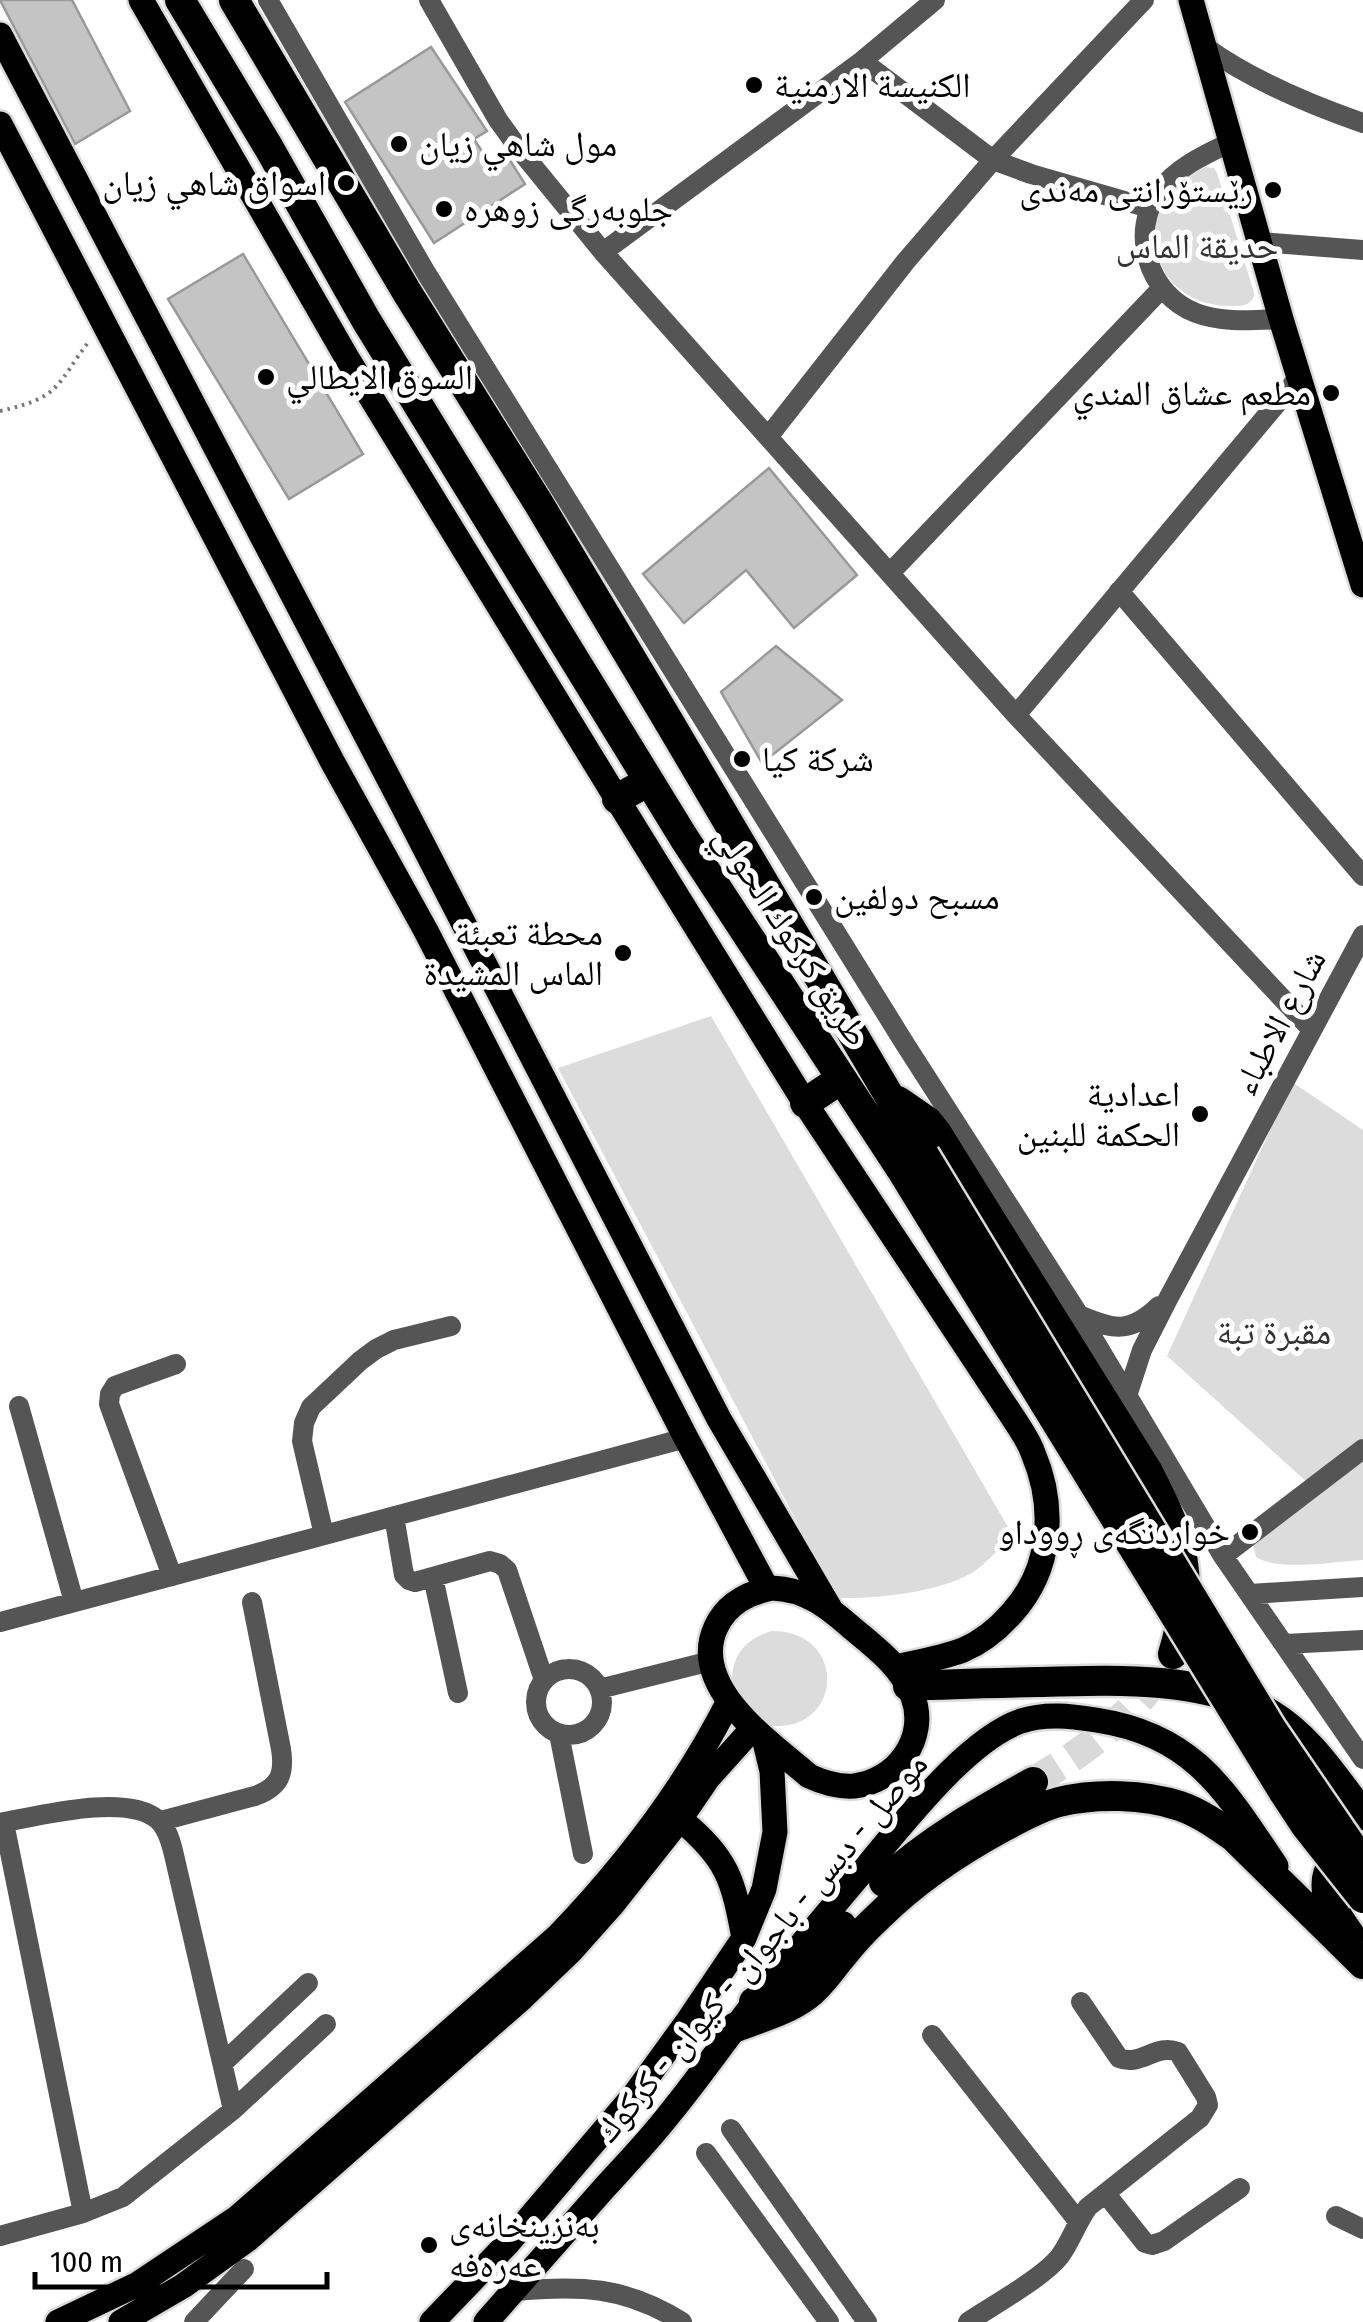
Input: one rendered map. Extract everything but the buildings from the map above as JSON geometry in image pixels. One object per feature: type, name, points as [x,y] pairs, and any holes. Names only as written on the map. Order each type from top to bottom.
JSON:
[{"type":"highway","name":"طريق كركوك الحولي","points":[[180,0],[366,320],[648,781],[841,1079],[912,1162],[1272,1730],[1363,1864]]},
{"type":"highway","name":"طريق كركوك الحولي","points":[[234,0],[631,658],[886,1094],[912,1162],[1283,1792],[1363,1898]]},
{"type":"highway","points":[[366,320],[408,294]]},
{"type":"highway","points":[[617,799],[648,781]]},
{"type":"highway","points":[[805,1103],[841,1079]]},
{"type":"highway","points":[[886,1094],[927,1120],[936,1132],[1159,1492],[1178,1537],[1186,1586],[1182,1624],[1173,1654]]},
{"type":"highway","points":[[902,1676],[1109,1680],[1167,1684],[1222,1694],[1270,1714],[1291,1729],[1310,1747],[1363,1815]]},
{"type":"highway","points":[[754,2002],[799,1973],[876,1891],[918,1854],[1033,1782]]},
{"type":"highway","points":[[736,2028],[804,1999],[876,1918],[938,1865],[1032,1812],[1058,1802],[1117,1797],[1160,1800],[1185,1808],[1234,1837],[1363,1964]]},
{"type":"highway","points":[[1363,1855],[1350,1855],[1334,1862],[1328,1870],[1326,1888],[1328,1902],[1363,1952]]},
{"type":"main road","points":[[142,0],[347,358],[617,799],[805,1103],[1033,1452],[1044,1488],[1048,1525],[1042,1564],[1025,1598],[999,1628],[966,1649],[929,1660],[902,1676]]},
{"type":"main road","points":[[1190,0],[1298,377],[1363,585]]},
{"type":"main road","points":[[0,35],[719,1419],[831,1610]]},
{"type":"main road","points":[[2,131],[426,931],[767,1589]]},
{"type":"main road","points":[[686,1438],[719,1419]]},
{"type":"main road","points":[[786,1588],[810,1596],[831,1610],[902,1676],[917,1721],[912,1744],[900,1763],[879,1779],[851,1786],[822,1782],[809,1776],[758,1733],[729,1701],[714,1673],[713,1635],[726,1612],[747,1595],[786,1588]]},
{"type":"main road","points":[[121,2322],[188,2283],[248,2239],[514,1990],[627,1859],[702,1752],[729,1701]]},
{"type":"main road","name":"موصل - دبس - باجوان - كيوان - كركوك","points":[[486,2322],[668,2116],[754,2002],[915,1810],[967,1756],[1002,1730],[1022,1721],[1054,1716],[1114,1722],[1166,1742],[1190,1757],[1229,1796],[1299,1901]]},
{"type":"main road","points":[[58,2322],[138,2284],[237,2218],[514,1990],[571,1951],[680,1819],[708,1778],[758,1733]]},
{"type":"main road","points":[[432,2322],[508,2243],[636,2094],[744,1938],[764,1889],[774,1832],[772,1772],[758,1733]]},
{"type":"main road","points":[[879,1779],[915,1810]]},
{"type":"main road","points":[[680,1819],[711,1847],[723,1864],[736,1895],[744,1938]]},
{"type":"street","points":[[268,0],[425,270],[904,1044],[1078,1315],[1223,1556],[1363,1758]]},
{"type":"street","points":[[603,252],[862,62],[934,0]]},
{"type":"street","points":[[768,437],[906,261],[993,160],[1144,0]]},
{"type":"street","points":[[433,2],[498,120],[603,252],[1016,715],[1312,1030]]},
{"type":"street","points":[[1204,46],[1232,67],[1363,123]]},
{"type":"street","points":[[862,62],[993,160],[1149,208]]},
{"type":"street","points":[[1231,142],[1179,172],[1162,187],[1149,208],[1145,224],[1150,270],[1175,301],[1193,312],[1216,319],[1282,319]]},
{"type":"street","points":[[1260,242],[1363,250]]},
{"type":"street","points":[[890,573],[1162,288]]},
{"type":"street","points":[[1016,715],[1298,377]]},
{"type":"street","points":[[1120,591],[1363,876]]},
{"type":"street","name":"شارع الاطباء","points":[[1127,1396],[1142,1350],[1168,1298],[1363,936]]},
{"type":"street","name":"شارع الاطباء","points":[[1078,1315],[1109,1327],[1131,1326],[1168,1298]]},
{"type":"street","points":[[324,1535],[302,1441],[311,1407],[376,1349],[394,1340],[451,1326]]},
{"type":"street","points":[[172,1576],[109,1404],[115,1386],[176,1364]]},
{"type":"street","points":[[19,1406],[74,1602]]},
{"type":"street","points":[[0,1622],[686,1438]]},
{"type":"street","points":[[1223,1556],[1363,1449]]},
{"type":"street","points":[[394,1516],[408,1580],[433,1578],[490,1561],[507,1570],[544,1680]]},
{"type":"street","points":[[433,1578],[458,1693]]},
{"type":"street","points":[[1250,1594],[1363,1587]]},
{"type":"street","points":[[161,1821],[255,1796],[269,1791],[279,1779],[281,1750],[252,1602]]},
{"type":"street","points":[[1284,1644],[1363,1640]]},
{"type":"street","points":[[599,1688],[712,1660]]},
{"type":"street","points":[[569,1669],[587,1674],[599,1688],[602,1707],[594,1724],[578,1734],[559,1734],[538,1716],[536,1697],[551,1674],[569,1669]]},
{"type":"street","points":[[559,1734],[583,1854]]},
{"type":"street","points":[[83,2212],[2,1823],[122,1806],[161,1821],[174,1854],[234,2110]]},
{"type":"street","points":[[223,2063],[308,1983]]},
{"type":"street","points":[[968,2322],[1046,2270],[1060,2256],[1088,2207],[1200,2118],[1208,2104],[1178,2052],[1163,2048],[1126,2062],[1119,2058],[1081,2002]]},
{"type":"street","points":[[0,2236],[124,2197],[234,2110],[326,2024]]},
{"type":"street","points":[[932,2035],[1078,2221]]},
{"type":"street","points":[[731,2129],[867,2322]]},
{"type":"street","points":[[706,2153],[829,2322]]},
{"type":"street","points":[[1106,2194],[1145,2243],[1152,2246],[1240,2188]]},
{"type":"street","points":[[1336,2216],[1363,2229]]},
{"type":"street","points":[[791,2268],[816,2250]]},
{"type":"street","points":[[188,2283],[201,2314],[244,2269]]},
{"type":"street","points":[[514,2291],[581,2287],[619,2294],[682,2322]]},
{"type":"path","points":[[0,411],[49,394],[103,324]]},
{"type":"green space","name":"حديقة الماس","points":[[1205,167],[1214,168],[1217,173],[1253,290],[1253,299],[1244,305],[1197,300],[1173,283],[1158,257],[1156,225],[1162,206],[1180,183]]},
{"type":"green space","points":[[711,1016],[1012,1534],[984,1564],[964,1577],[902,1594],[837,1598],[558,1068]]},
{"type":"green space","name":"مقبرة تبة","points":[[1292,1082],[1363,1130],[1363,1560],[1293,1565],[1256,1557],[1253,1545],[1318,1492],[1167,1356]]},
{"type":"green space","points":[[771,1631],[794,1634],[811,1644],[822,1657],[827,1674],[819,1706],[807,1718],[789,1725],[762,1722],[733,1685],[732,1672],[740,1652],[753,1639]]},
{"type":"tunnel","points":[[1033,1782],[1108,1730],[1140,1699],[1167,1663]]},
{"type":"place","name":"الكنيسة الارمنية","points":[[754,85]]},
{"type":"place","name":"مول شاهي زيان","points":[[399,144]]},
{"type":"place","name":"اسواق شاهي زيان","points":[[346,183]]},
{"type":"place","name":"رێستۆرانتی مەندی","points":[[1273,190]]},
{"type":"place","name":"جلوبەرگی زوهرە","points":[[444,209]]},
{"type":"place","name":"السوق الايطالي","points":[[266,377]]},
{"type":"place","name":"مطعم عشاق المندي","points":[[1331,393]]},
{"type":"place","name":"شركة كيا","points":[[742,759]]},
{"type":"place","name":"مسبح دولفين","points":[[814,897]]},
{"type":"place","name":"محطة تعبئة الماس المشيدة","points":[[623,953]]},
{"type":"place","name":"اعدادية الحكمة للبنين","points":[[1200,1114]]},
{"type":"place","name":"خواردنگەی ڕووداو","points":[[1250,1532]]},
{"type":"place","name":"بەنزینخانەی عەرەفە","points":[[429,2245]]}]
